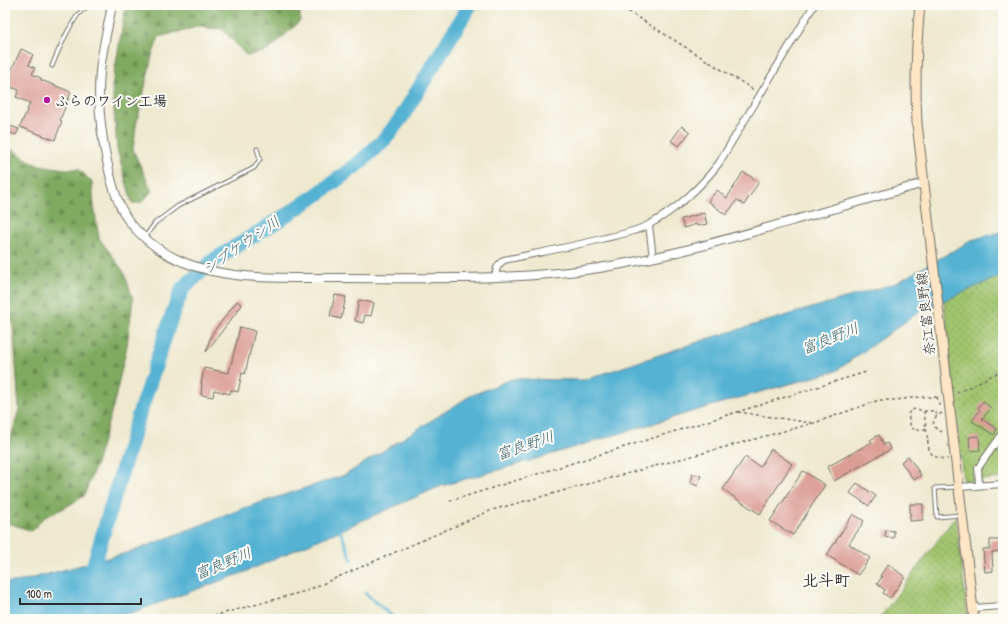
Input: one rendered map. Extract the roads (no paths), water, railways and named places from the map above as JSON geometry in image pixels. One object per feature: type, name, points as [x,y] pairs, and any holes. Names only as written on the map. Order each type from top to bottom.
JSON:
[{"type":"main road","name":"奈江富良野線","points":[[920,5],[916,55],[916,97],[924,183],[974,619]]},
{"type":"street","points":[[495,278],[498,264],[504,260],[599,240],[636,230],[649,225],[674,208],[708,177],[719,163],[814,5]]},
{"type":"street","points":[[112,6],[100,75],[99,103],[102,136],[109,172],[118,201],[128,219],[145,237],[161,250],[175,258],[199,268],[234,276],[260,278],[495,278],[590,269],[653,258],[701,247],[924,183]]},
{"type":"street","points":[[649,225],[653,258]]},
{"type":"street","points":[[979,485],[978,468],[1003,433]]},
{"type":"street","points":[[959,487],[1003,484]]},
{"type":"street","points":[[972,608],[1003,606]]},
{"type":"lane","points":[[52,66],[60,46],[79,14],[84,9],[94,5],[112,6]]},
{"type":"lane","points":[[145,237],[155,223],[178,206],[254,168],[260,159],[256,149]]},
{"type":"lane","points":[[959,487],[935,488],[937,517],[962,515]]},
{"type":"water","name":"富良野川","points":[[1003,231],[1003,275],[920,311],[836,371],[721,403],[441,486],[245,572],[131,613],[103,619],[5,619],[5,583],[22,581],[134,551],[244,508],[345,475],[470,396],[512,379],[584,380],[710,338],[896,283],[972,240]]},
{"type":"waterway","name":"シブケウシ川","points":[[89,581],[135,427],[172,315],[183,288],[214,260],[318,194],[358,164],[385,139],[401,118],[470,5]]},
{"type":"waterway","points":[[339,528],[352,560]]},
{"type":"waterway","points":[[365,593],[395,619]]},
{"type":"place","name":"ふらのワイン工場","points":[[47,100]]},
{"type":"district","name":"北斗町","points":[[826,580]]}]
